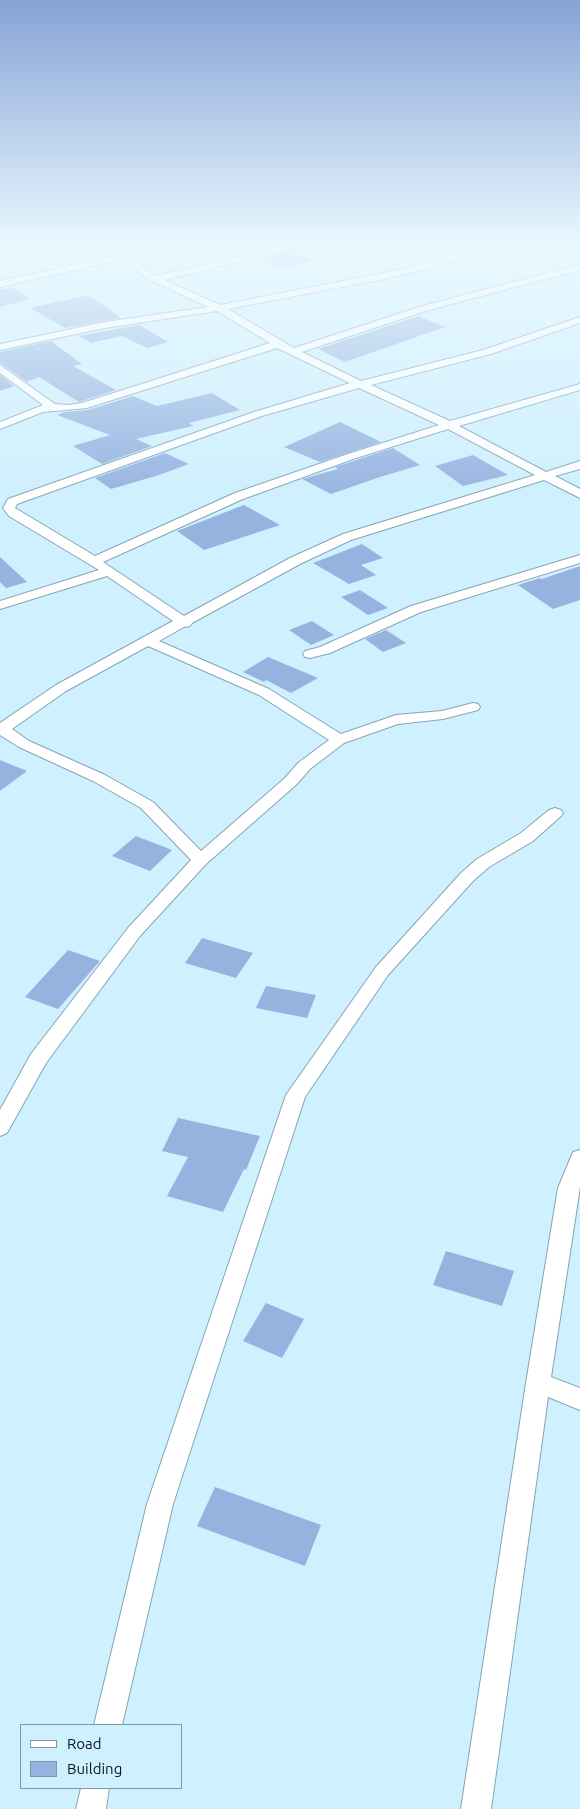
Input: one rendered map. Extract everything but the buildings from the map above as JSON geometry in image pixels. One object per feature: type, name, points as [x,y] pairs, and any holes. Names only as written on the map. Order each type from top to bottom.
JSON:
[{"type":"street","points":[[0,347],[80,330]]},
{"type":"street","points":[[256,330],[278,344],[449,425],[580,494]]},
{"type":"street","points":[[294,350],[355,330]]},
{"type":"street","points":[[185,623],[94,561],[12,513],[9,508],[12,502],[258,414],[360,384],[406,374],[487,352],[550,330]]},
{"type":"street","points":[[0,426],[40,409],[82,406],[278,344]]},
{"type":"street","points":[[0,368],[52,407]]},
{"type":"street","points":[[94,561],[239,496],[349,457],[449,425],[580,387]]},
{"type":"street","points":[[200,860],[148,805],[99,778],[24,744],[1,730],[61,688],[185,623],[295,561],[347,537],[580,465]]},
{"type":"street","points":[[310,654],[326,650],[416,609],[580,559]]},
{"type":"street","points":[[0,605],[108,571]]},
{"type":"street","points":[[148,641],[264,692],[339,740]]},
{"type":"street","points":[[0,1128],[38,1059],[134,932],[200,860],[291,780],[304,766],[339,740],[396,720],[443,715],[473,707]]},
{"type":"street","points":[[108,1724],[160,1504],[296,1095],[382,971],[468,877],[483,863],[527,837],[555,813]]},
{"type":"street","points":[[476,1809],[538,1383],[569,1188],[580,1158]]},
{"type":"street","points":[[538,1383],[580,1399]]},
{"type":"street","points":[[91,1809],[95,1789]]}]
